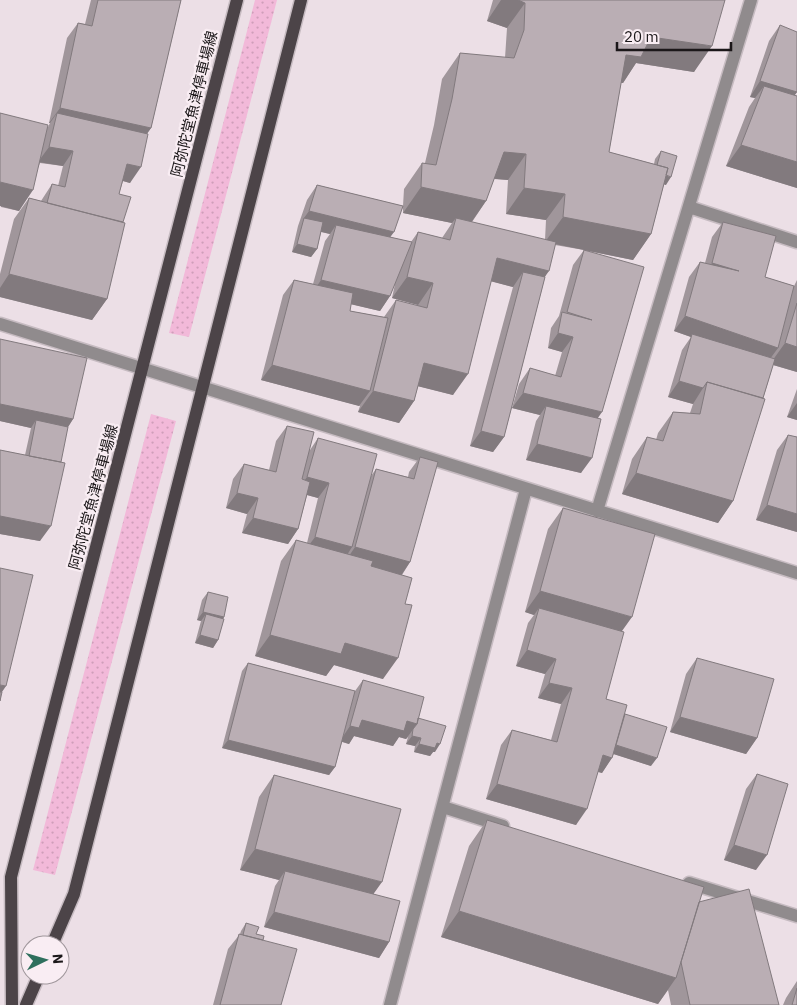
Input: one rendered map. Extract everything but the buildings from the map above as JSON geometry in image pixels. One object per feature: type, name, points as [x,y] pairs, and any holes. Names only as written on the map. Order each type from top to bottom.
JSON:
[{"type":"main road","name":"阿弥陀堂魚津停車場線","points":[[12,1005],[10,877],[237,0]]},
{"type":"main road","points":[[56,935],[74,894],[301,0]]},
{"type":"main road","points":[[26,1005],[35,985]]},
{"type":"street","points":[[597,511],[751,0]]},
{"type":"street","points":[[689,207],[797,242]]},
{"type":"street","points":[[0,324],[797,573]]},
{"type":"street","points":[[390,1005],[526,489]]},
{"type":"street","points":[[442,807],[517,830]]},
{"type":"street","points":[[676,879],[797,916]]},
{"type":"shaded area","points":[[255,0],[277,0],[189,337],[169,333]]},
{"type":"shaded area","points":[[151,414],[176,421],[55,875],[33,870]]}]
